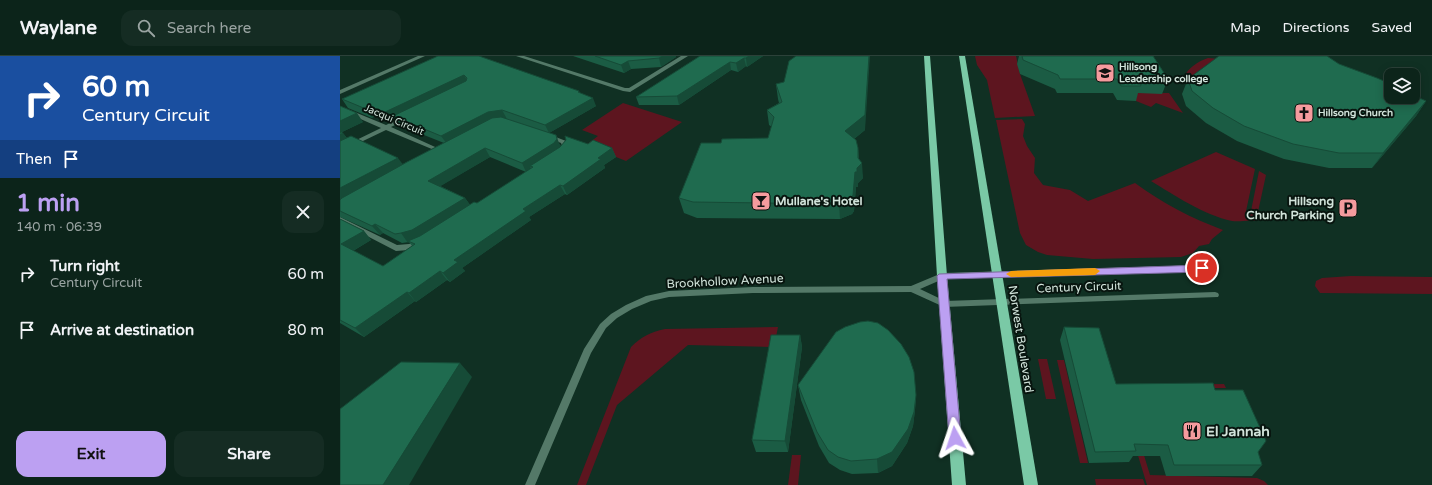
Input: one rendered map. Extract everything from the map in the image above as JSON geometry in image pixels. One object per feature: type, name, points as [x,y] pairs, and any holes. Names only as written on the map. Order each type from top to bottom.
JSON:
[{"type":"main road","points":[[926,56],[959,485]]},
{"type":"main road","name":"Norwest Boulevard","points":[[962,56],[1031,485]]},
{"type":"street","points":[[340,92],[422,56]]},
{"type":"street","points":[[519,56],[625,90],[630,90],[685,56]]},
{"type":"street","name":"Jacqui Circuit","points":[[340,108],[387,128],[444,149],[434,154]]},
{"type":"street","points":[[340,150],[414,114]]},
{"type":"street","points":[[544,135],[564,142],[566,148],[561,154]]},
{"type":"street","points":[[340,219],[396,248],[409,247],[430,238]]},
{"type":"street","name":"Century Circuit","points":[[942,276],[1202,268]]},
{"type":"street","points":[[912,290],[942,276]]},
{"type":"street","name":"Brookhollow Avenue","points":[[530,485],[594,339],[603,326],[614,316],[629,307],[649,298],[687,292],[753,290],[912,290]]},
{"type":"street","points":[[912,290],[944,304]]},
{"type":"street","name":"Century Circuit","points":[[944,304],[1215,295]]},
{"type":"shaded area","points":[[975,56],[1016,56],[1020,74],[1035,116],[995,118],[987,80],[977,65]]},
{"type":"shaded area","points":[[1208,58],[1220,59],[1208,64],[1189,78],[1189,81],[1193,85],[1182,81],[1192,66]]},
{"type":"shaded area","points":[[1132,93],[1169,93],[1183,113],[1156,103],[1151,107],[1136,101]]},
{"type":"shaded area","points":[[623,103],[682,122],[626,161],[586,145],[598,136],[582,130]]},
{"type":"shaded area","points":[[1022,119],[1025,124],[1023,136],[1027,146],[1035,158],[1034,173],[1043,185],[1070,190],[1088,201],[1135,183],[1177,210],[1223,230],[1212,239],[1209,244],[1199,246],[1193,253],[1181,257],[1093,259],[1047,255],[1038,252],[1026,245],[1020,233],[996,120]]},
{"type":"shaded area","points":[[1216,152],[1255,169],[1245,216],[1250,216],[1259,171],[1266,175],[1256,221],[1232,221],[1221,218],[1190,204],[1151,181]]},
{"type":"shaded area","points":[[1351,276],[1432,277],[1432,294],[1320,293],[1315,286],[1316,281],[1322,278]]},
{"type":"shaded area","points":[[778,327],[774,347],[688,345],[617,405],[586,485],[577,485],[631,347],[638,340],[650,333],[665,329]]},
{"type":"shaded area","points":[[1038,359],[1047,359],[1056,399],[1046,399]]},
{"type":"shaded area","points":[[1057,360],[1064,360],[1088,463],[1080,463]]},
{"type":"shaded area","points":[[1224,384],[1226,388],[1202,388],[1130,409],[1150,475],[1257,478],[1264,481],[1268,485],[1147,485],[1118,390],[1163,385]]},
{"type":"shaded area","points":[[792,455],[801,455],[798,485],[788,485]]},
{"type":"shaded area","points":[[1095,479],[1143,479],[1145,485],[1096,485]]},
{"type":"building","points":[[438,56],[479,56],[579,91],[578,92],[593,98],[545,125],[502,110],[488,112],[441,136],[393,116],[466,81],[467,78],[464,75],[385,112],[371,107],[366,109],[342,99]]},
{"type":"building","points":[[595,56],[663,56],[659,58],[628,61],[621,65]]},
{"type":"building","points":[[700,56],[749,56],[736,63],[730,62],[677,96],[636,97]]},
{"type":"building","points":[[796,56],[869,56],[865,115],[845,131],[856,140],[858,158],[862,163],[857,168],[857,172],[855,172],[853,195],[851,199],[839,204],[693,202],[679,198],[701,143],[721,143],[722,139],[768,138],[774,117],[767,110],[782,102],[776,84],[784,82],[789,61]]},
{"type":"building","points":[[1022,56],[1153,56],[1168,79],[1137,79],[1141,86],[1121,86],[1117,79],[1060,79],[1058,75],[1023,60]]},
{"type":"building","name":"Hillsong Church","points":[[1219,56],[1327,56],[1339,64],[1384,81],[1384,104],[1420,104],[1420,98],[1426,101],[1383,153],[1339,153],[1293,144],[1244,126],[1213,108],[1192,91],[1188,79]]},
{"type":"building","points":[[340,106],[357,113],[340,121]]},
{"type":"building","points":[[501,117],[556,135],[557,139],[554,143],[522,163],[485,148],[428,181],[465,198],[412,230],[395,234],[375,224],[372,226],[340,211],[340,200],[342,198],[492,118]]},
{"type":"building","points":[[351,136],[398,158],[340,188],[340,141]]},
{"type":"building","points":[[565,136],[588,144],[593,140],[612,148],[598,158],[601,159],[563,186],[560,185],[523,209],[526,211],[454,260],[458,262],[443,273],[440,271],[355,328],[340,320],[340,219],[364,231],[341,244],[383,266],[415,244],[408,241],[420,236],[474,202],[477,203],[533,167],[530,166],[560,147],[566,140]]},
{"type":"building","points":[[868,321],[878,323],[888,330],[901,344],[909,357],[914,372],[916,395],[914,412],[908,429],[892,452],[877,459],[851,461],[838,457],[828,450],[817,432],[798,385],[836,332],[845,327]]},
{"type":"building","points":[[1064,327],[1099,328],[1116,384],[1213,383],[1215,390],[1243,390],[1266,441],[1258,452],[1262,465],[1174,465],[1168,445],[1134,444],[1136,451],[1095,452]]},
{"type":"building","points":[[771,335],[800,335],[785,441],[752,440]]},
{"type":"building","points":[[401,362],[460,363],[383,485],[340,485],[340,409]]},
{"type":"slow traffic","points":[[1011,274],[1095,271]]},
{"type":"place","name":"Hillsong Leadership college","points":[[1105,73]]},
{"type":"place","name":"Hillsong Church","points":[[1304,113]]},
{"type":"place","name":"Mullane's Hotel","points":[[761,201]]},
{"type":"place","name":"Hillsong Church Parking","points":[[1348,208]]},
{"type":"place","name":"El Jannah","points":[[1192,431]]},
{"type":"route","points":[[955,438],[942,276],[1202,268]]}]
